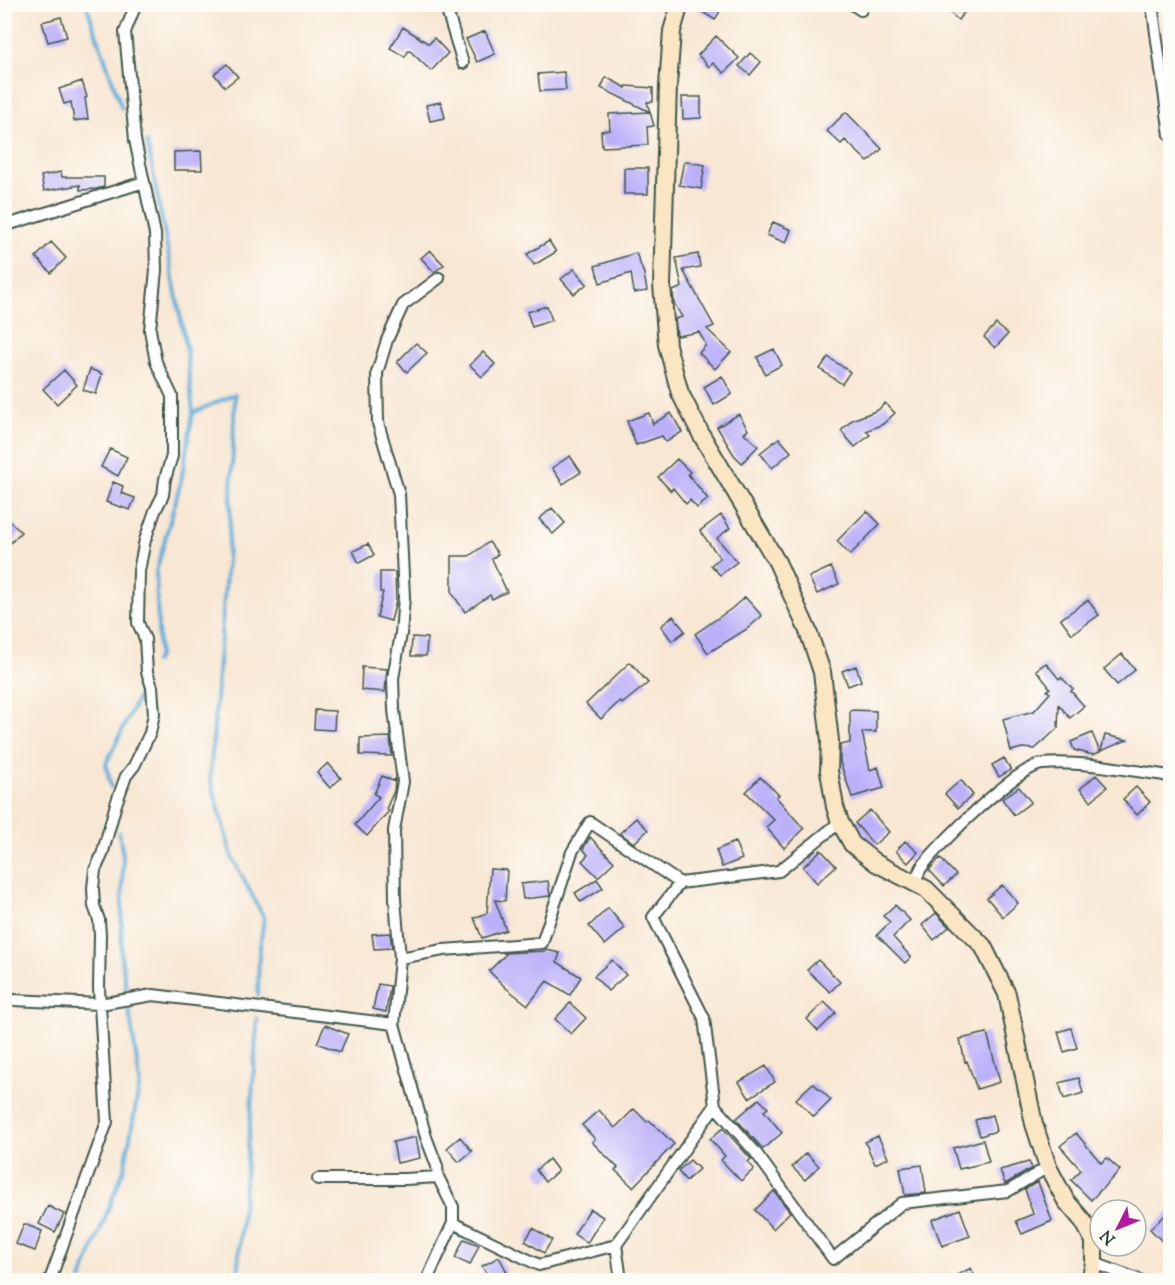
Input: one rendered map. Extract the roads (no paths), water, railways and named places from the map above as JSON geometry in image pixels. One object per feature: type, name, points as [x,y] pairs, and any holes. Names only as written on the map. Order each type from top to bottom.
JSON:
[{"type":"main road","points":[[680,4],[672,31],[668,86],[663,285],[667,345],[680,393],[702,436],[777,562],[808,631],[822,672],[830,741],[829,771],[840,822],[852,844],[876,863],[926,889],[983,946],[1007,994],[1034,1124],[1048,1167],[1066,1201],[1083,1221],[1094,1241],[1094,1263],[1090,1281]]},
{"type":"street","points":[[50,1281],[108,1122],[100,1004],[100,934],[93,888],[95,870],[102,855],[126,776],[134,766],[150,733],[154,714],[152,687],[147,672],[145,639],[138,623],[140,571],[145,540],[163,495],[172,456],[172,396],[156,362],[150,330],[156,270],[155,234],[135,140],[125,32],[136,4]]},
{"type":"street","points":[[445,4],[463,63]]},
{"type":"street","points":[[1152,4],[1170,135]]},
{"type":"street","points":[[4,226],[144,182]]},
{"type":"street","points":[[427,1281],[453,1223],[453,1207],[438,1176],[437,1166],[426,1137],[394,1024],[400,958],[395,900],[394,830],[403,782],[394,710],[393,678],[401,634],[404,597],[399,494],[378,423],[377,373],[387,340],[403,304],[439,279]]},
{"type":"street","points":[[914,883],[921,867],[943,843],[1007,784],[1035,766],[1061,764],[1170,776]]},
{"type":"street","points":[[400,958],[443,950],[542,943],[572,852],[590,822],[680,883],[779,872],[840,822]]},
{"type":"street","points":[[680,883],[653,917],[704,1018],[715,1106],[756,1153],[832,1259],[902,1203],[1008,1191],[1048,1167]]},
{"type":"street","points":[[4,995],[13,1000],[100,1004],[153,994],[394,1024]]},
{"type":"street","points":[[453,1223],[539,1265],[616,1245],[715,1106]]},
{"type":"street","points":[[318,1179],[405,1179],[438,1176]]},
{"type":"street","points":[[616,1245],[621,1281]]},
{"type":"street","points":[[1094,1263],[1140,1281]]},
{"type":"waterway","points":[[86,4],[122,109]]},
{"type":"waterway","points":[[147,142],[186,346],[193,413],[235,394],[230,521],[210,778],[232,857],[264,918],[259,955],[258,995]]},
{"type":"waterway","points":[[155,662],[159,655],[156,572],[181,481],[193,413]]},
{"type":"waterway","points":[[111,787],[106,764],[141,691]]},
{"type":"waterway","points":[[119,832],[123,857],[121,955],[126,988]]},
{"type":"waterway","points":[[81,1280],[125,1166],[140,1082],[129,1010]]},
{"type":"waterway","points":[[237,1280],[257,1018]]}]
